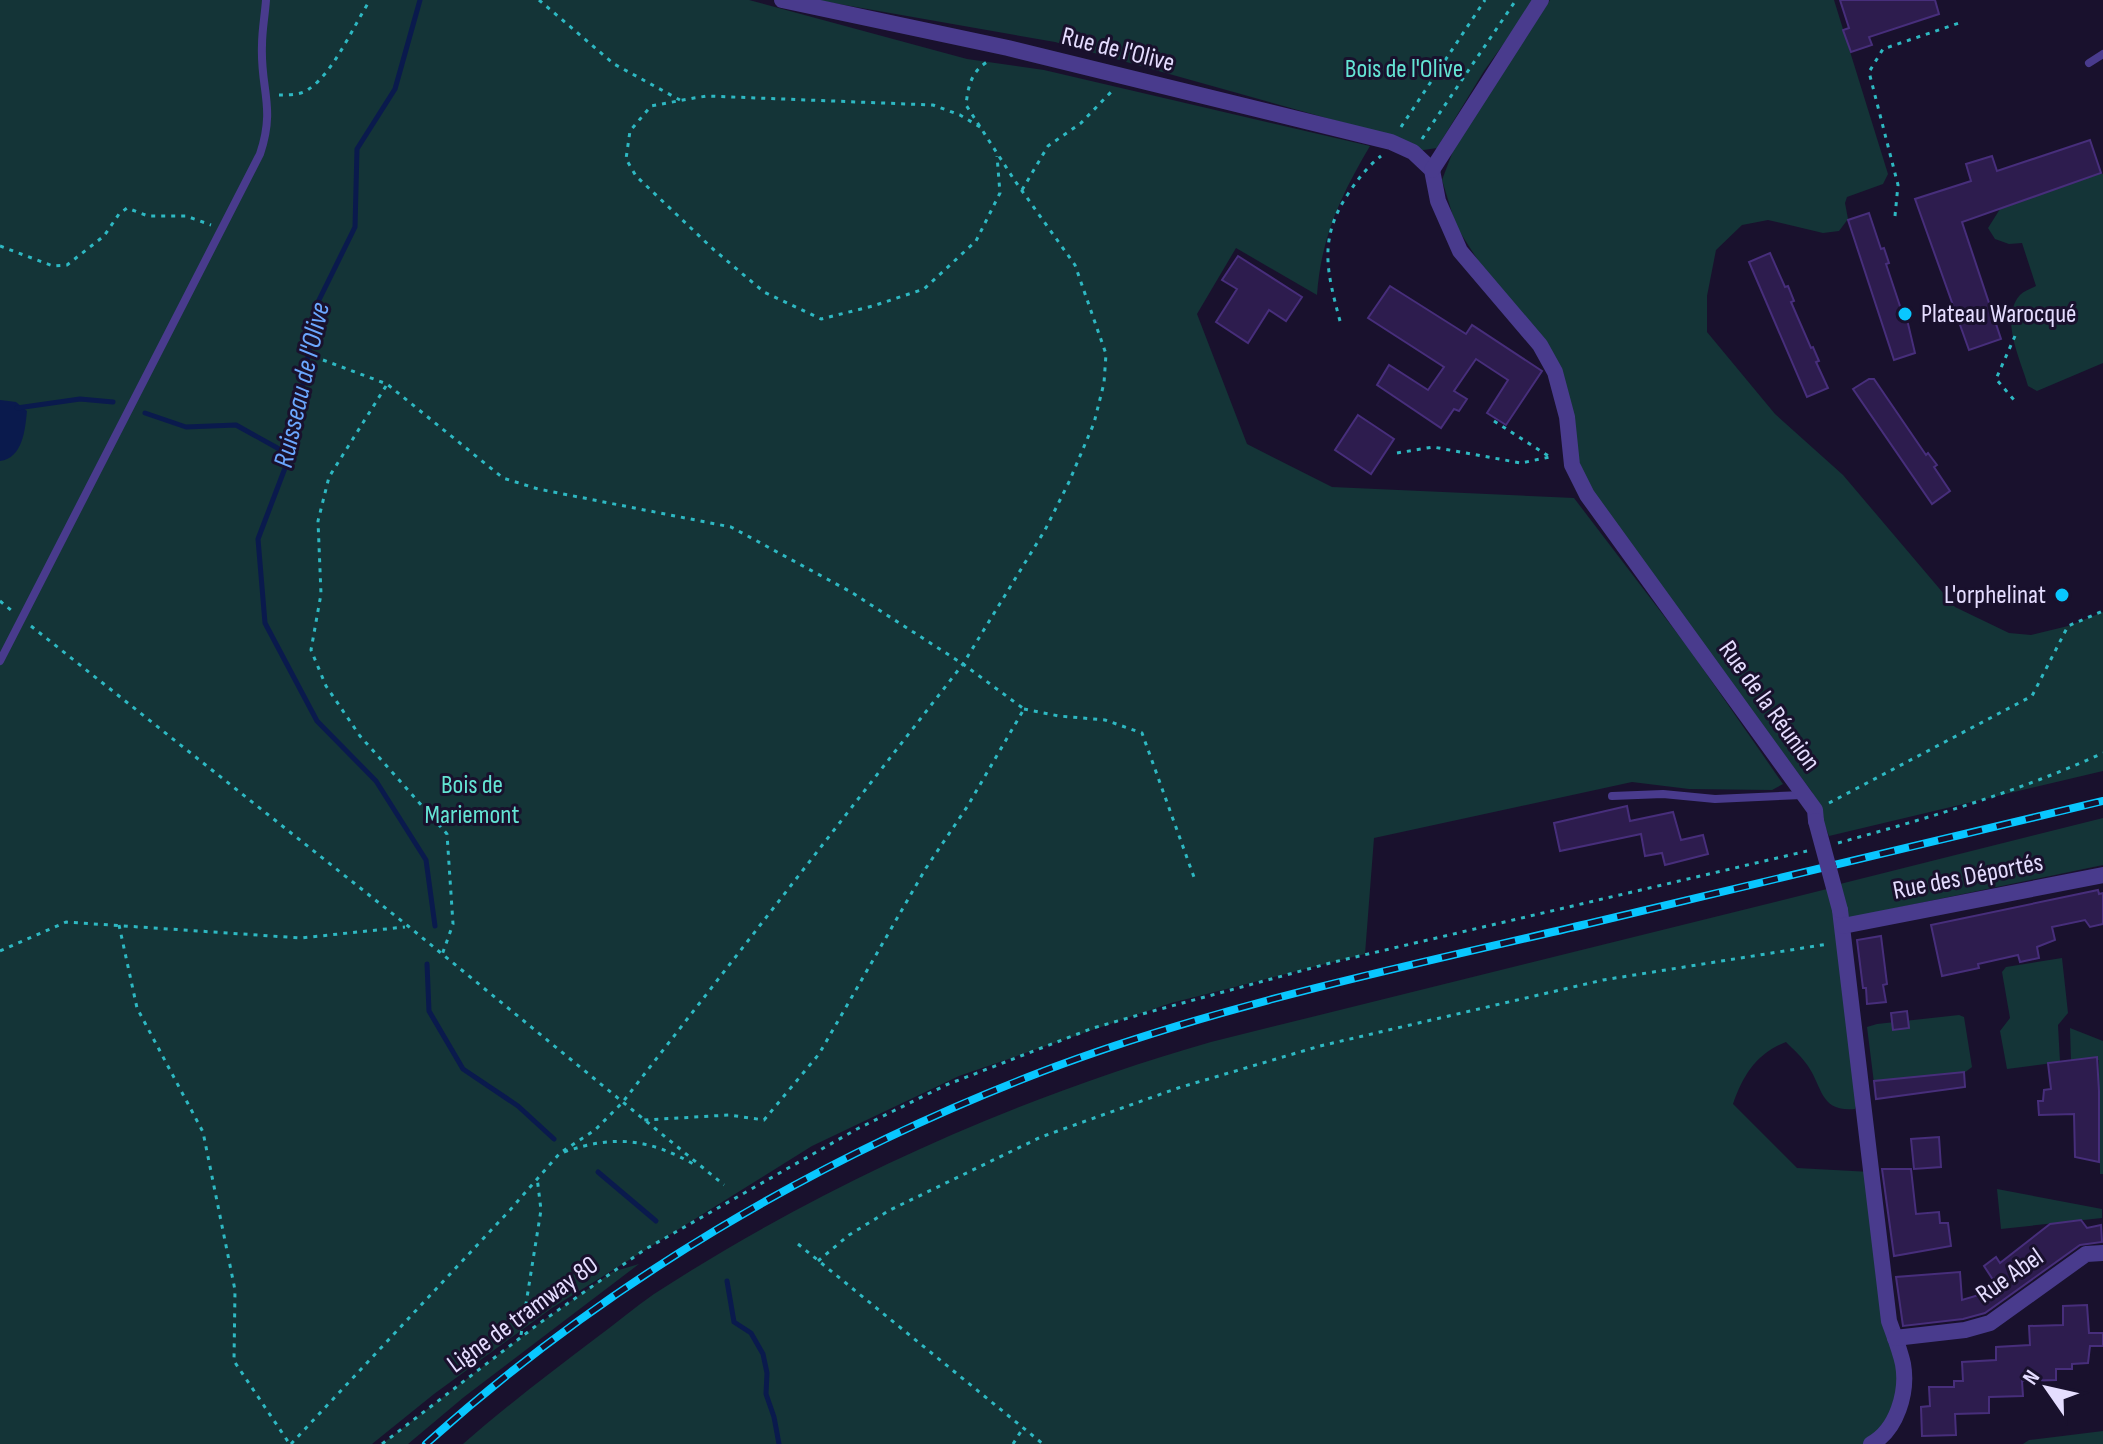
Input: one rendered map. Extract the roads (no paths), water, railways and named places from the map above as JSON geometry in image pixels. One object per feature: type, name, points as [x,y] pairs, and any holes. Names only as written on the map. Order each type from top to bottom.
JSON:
[{"type":"street","name":"Rue de l'Olive","points":[[782,0],[1008,48],[1402,147],[1432,170]]},
{"type":"street","points":[[1432,170],[1541,0]]},
{"type":"street","name":"Rue de la Réunion","points":[[1432,170],[1438,201],[1460,251],[1540,345],[1555,372],[1567,417],[1572,465],[1587,495],[1804,795],[1816,816],[1842,926],[1889,1321],[1903,1365],[1898,1412],[1878,1440],[1871,1444]]},
{"type":"street","name":"Rue des Déportés","points":[[1842,926],[2103,875]]},
{"type":"street","name":"Rue Abel","points":[[1895,1338],[1965,1330],[1990,1323],[2086,1254],[2103,1253]]},
{"type":"lane","points":[[0,661],[260,154],[269,115],[261,47],[266,0]]},
{"type":"lane","points":[[2089,63],[2103,54]]},
{"type":"lane","points":[[1612,796],[1663,794],[1715,799],[1804,795]]},
{"type":"water","points":[[0,400],[16,402],[27,411],[18,449],[8,459],[0,461]]},
{"type":"waterway","name":"Ruisseau de l'Olive","points":[[420,0],[395,89],[357,149],[355,227],[318,302],[290,455],[258,539],[265,623],[317,721],[376,781],[426,860],[435,926]]},
{"type":"waterway","points":[[17,408],[80,399],[113,402]]},
{"type":"waterway","points":[[145,413],[186,427],[236,425],[290,455]]},
{"type":"waterway","points":[[427,964],[429,1011],[463,1069],[518,1106],[554,1139]]},
{"type":"waterway","points":[[598,1172],[656,1221]]},
{"type":"waterway","points":[[727,1281],[734,1322],[751,1333],[763,1354],[767,1373],[766,1394],[779,1444]]},
{"type":"railway","points":[[426,1444],[566,1330],[716,1230],[875,1144],[1041,1072],[1175,1027],[1311,989],[2103,801]]},
{"type":"place","name":"Plateau Warocqué","points":[[1905,314]]},
{"type":"place","name":"L'orphelinat","points":[[2062,595]]},
{"type":"park label","name":"Bois de l'Olive","points":[[1404,69]]},
{"type":"park label","name":"Bois de Mariemont","points":[[472,800]]}]
